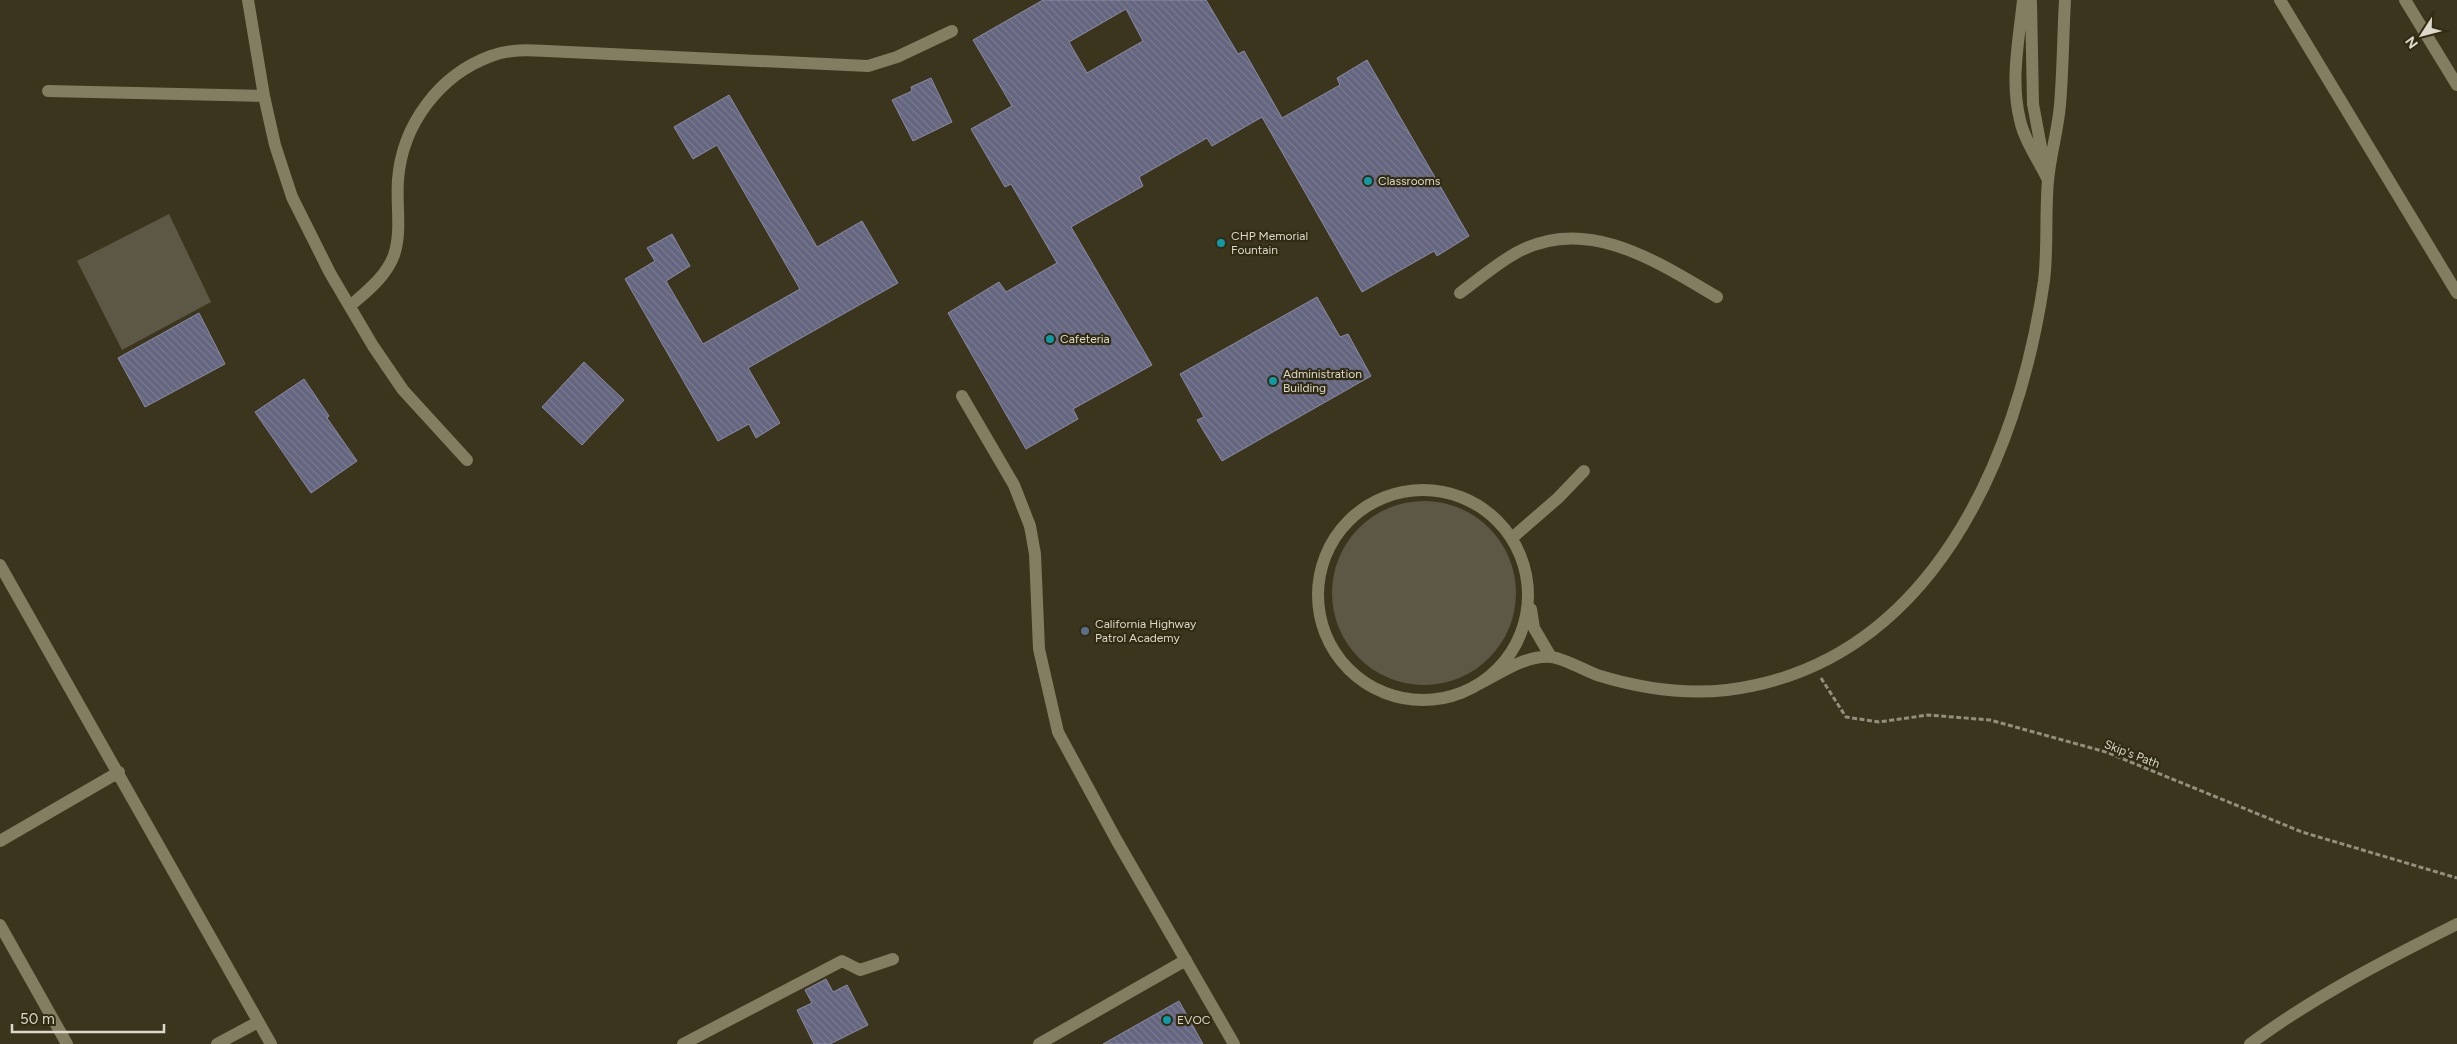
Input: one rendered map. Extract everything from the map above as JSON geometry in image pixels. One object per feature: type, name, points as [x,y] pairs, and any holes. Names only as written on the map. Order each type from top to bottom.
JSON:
[{"type":"street","points":[[248,0],[264,96],[275,145],[292,197],[350,306],[403,390],[467,460]]},
{"type":"street","points":[[2023,0],[2016,53],[2016,98],[2020,122],[2048,180]]},
{"type":"street","points":[[2031,0],[2033,104],[2048,180]]},
{"type":"street","points":[[1551,657],[1534,628],[1524,565],[1512,538],[1486,510],[1462,497],[1434,490],[1397,492],[1379,499],[1348,521],[1332,543],[1321,570],[1318,588],[1323,626],[1339,658],[1364,682],[1396,696],[1430,700],[1448,698],[1522,661],[1551,657],[1628,685],[1680,692],[1728,690],[1785,678],[1814,667],[1840,653],[1894,614],[1938,565],[1970,513],[2010,424],[2029,360],[2044,278],[2048,180],[2060,106],[2065,0]]},
{"type":"street","points":[[2280,0],[2457,293]]},
{"type":"street","points":[[2405,0],[2457,85]]},
{"type":"street","points":[[350,306],[376,283],[394,256],[399,232],[398,180],[403,150],[423,108],[441,87],[461,71],[491,56],[519,50],[868,66],[897,57],[952,31]]},
{"type":"street","points":[[48,91],[264,96]]},
{"type":"street","points":[[1460,293],[1516,253],[1561,237],[1581,237],[1599,240],[1638,253],[1717,297]]},
{"type":"street","points":[[962,396],[1014,485],[1030,526],[1035,554],[1039,648],[1058,732],[1117,841],[1234,1044]]},
{"type":"street","points":[[1512,538],[1558,498],[1584,471]]},
{"type":"street","points":[[0,565],[119,772],[271,1044]]},
{"type":"street","points":[[1479,684],[1500,668],[1516,646],[1526,621],[1529,595]]},
{"type":"street","points":[[0,841],[119,772]]},
{"type":"street","points":[[2250,1044],[2290,1014],[2381,962],[2457,924]]},
{"type":"street","points":[[0,925],[67,1044]]},
{"type":"street","points":[[683,1044],[842,961],[860,970],[893,959]]},
{"type":"street","points":[[1039,1044],[1186,960]]},
{"type":"street","points":[[217,1044],[258,1022]]},
{"type":"path","name":"Skip's Path","points":[[1814,667],[1846,717],[1879,722],[1928,716],[1990,720],[2106,752],[2302,832],[2457,878]]},
{"type":"shaded area","points":[[169,214],[211,302],[122,350],[77,261]]},
{"type":"shaded area","points":[[1433,501],[1442,502],[1468,512],[1483,522],[1495,534],[1505,549],[1512,566],[1515,575],[1515,611],[1505,637],[1495,652],[1483,664],[1468,674],[1442,684],[1415,685],[1406,684],[1380,674],[1365,664],[1353,652],[1343,637],[1333,611],[1332,584],[1333,575],[1343,549],[1353,534],[1365,522],[1380,512],[1406,502]]},
{"type":"building","points":[[1043,0],[1206,0],[1238,54],[1244,51],[1282,118],[1340,85],[1337,78],[1367,60],[1469,236],[1437,256],[1434,251],[1362,292],[1262,117],[1212,146],[1207,138],[1139,177],[1143,186],[1071,227],[1152,365],[1073,409],[1078,419],[1026,449],[948,313],[999,282],[1006,292],[1057,263],[1011,184],[1005,187],[971,129],[1012,106],[973,40]],"holes":[[[1126,9],[1143,41],[1087,73],[1069,42]]]},
{"type":"building","points":[[931,78],[952,122],[913,141],[892,100],[912,91],[911,87]]},
{"type":"building","points":[[729,95],[817,247],[862,221],[898,283],[748,368],[780,423],[756,438],[749,424],[718,441],[625,279],[655,261],[647,248],[672,234],[690,266],[666,281],[703,344],[800,289],[717,145],[693,159],[674,127]]},
{"type":"building","name":"Administration Building","points":[[1317,297],[1340,337],[1348,334],[1371,376],[1222,461],[1197,420],[1204,417],[1180,374]]},
{"type":"building","points":[[199,313],[225,364],[145,407],[118,358]]},
{"type":"building","points":[[584,362],[624,400],[582,445],[542,407]]},
{"type":"building","points":[[304,379],[329,416],[327,418],[357,461],[311,493],[255,412]]},
{"type":"building","points":[[826,979],[833,992],[847,985],[868,1025],[830,1044],[814,1044],[797,1010],[812,1003],[805,990]]},
{"type":"building","name":"EVOC","points":[[1179,1001],[1203,1044],[1103,1044]]},
{"type":"place","name":"Classrooms","points":[[1368,181]]},
{"type":"place","name":"CHP Memorial Fountain","points":[[1221,243]]},
{"type":"place","name":"Cafeteria","points":[[1050,339]]},
{"type":"place","name":"Administration Building","points":[[1273,381]]},
{"type":"place","name":"California Highway Patrol Academy","points":[[1085,631]]},
{"type":"place","name":"EVOC","points":[[1167,1020]]}]
